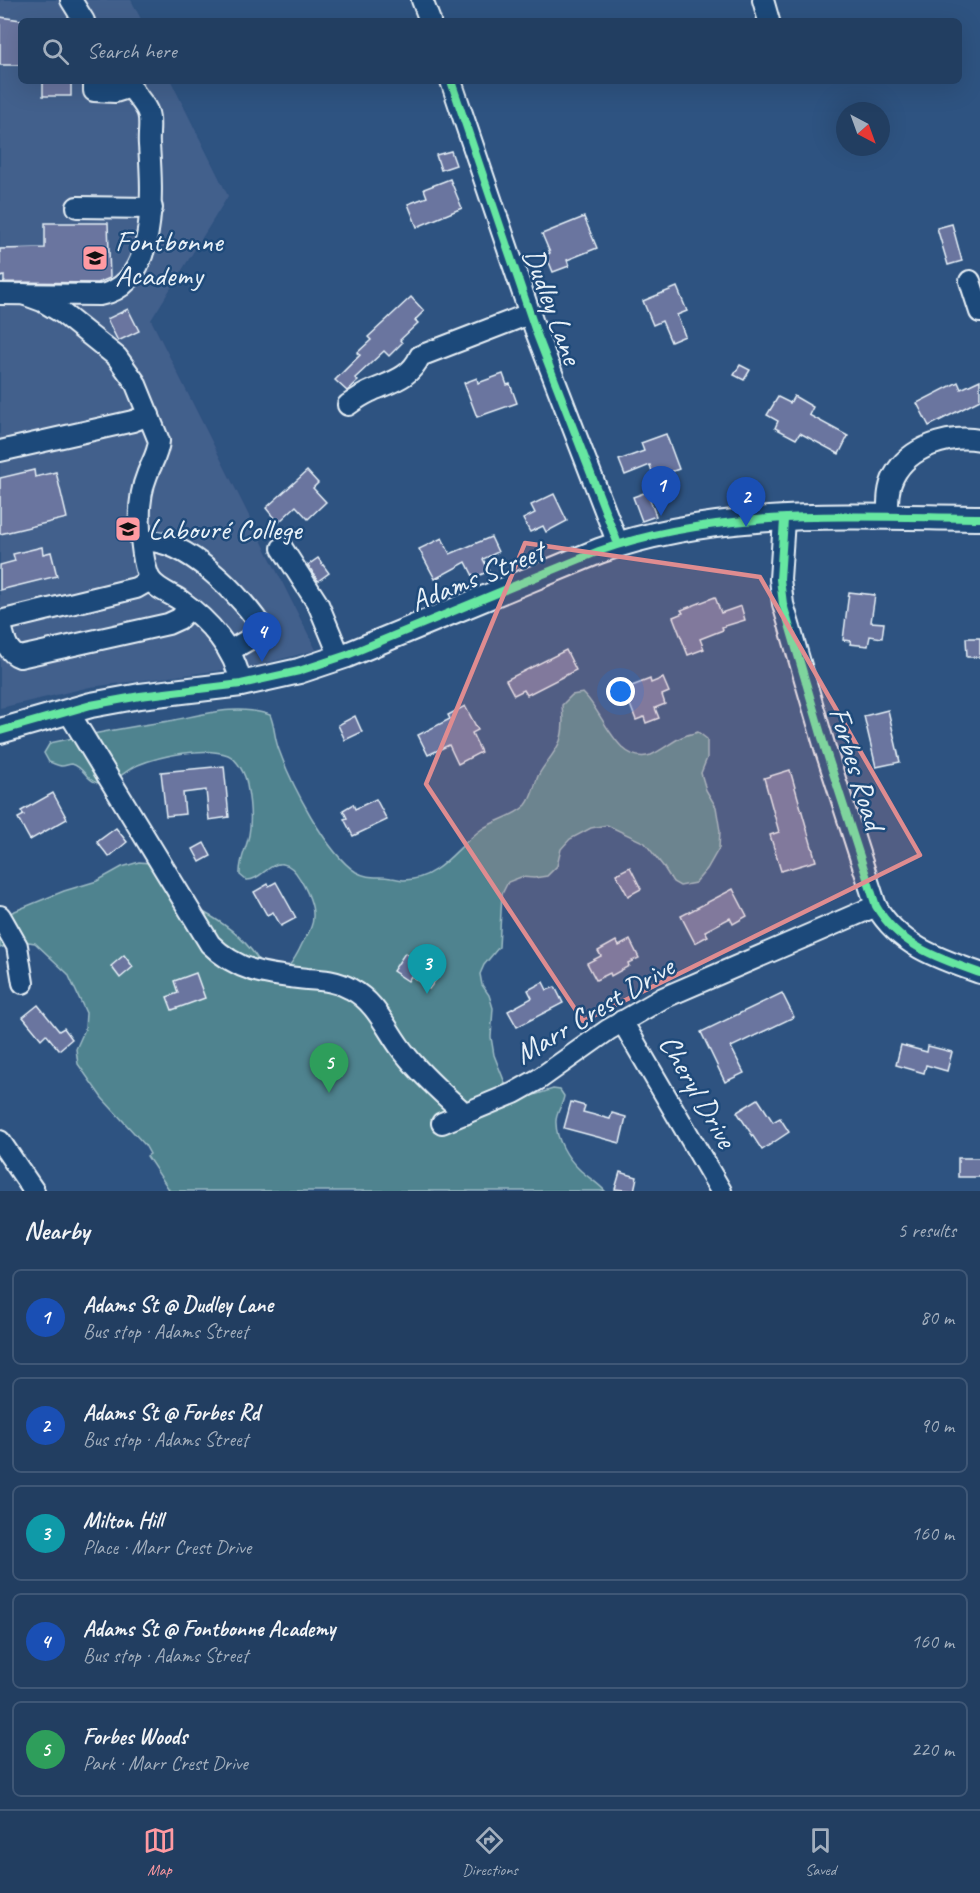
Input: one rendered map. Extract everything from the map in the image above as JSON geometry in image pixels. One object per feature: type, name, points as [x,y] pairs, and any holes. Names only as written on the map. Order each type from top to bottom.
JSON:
[{"type":"main road","name":"Adams Street","points":[[0,730],[68,711],[140,696],[241,684],[285,675],[340,657],[618,544],[686,528],[784,520],[980,518]]},
{"type":"street","points":[[71,0],[82,18]]},
{"type":"street","points":[[422,0],[429,18]]},
{"type":"street","points":[[763,0],[768,18]]},
{"type":"street","points":[[88,332],[81,320],[81,308],[89,298],[116,291],[133,273],[145,244],[152,208],[148,114],[130,84],[115,92],[94,91],[94,84]]},
{"type":"street","name":"Dudley Lane","points":[[451,84],[529,314],[618,544]]},
{"type":"street","points":[[77,207],[152,208]]},
{"type":"street","points":[[970,282],[980,312]]},
{"type":"street","points":[[0,294],[100,295]]},
{"type":"street","points":[[23,294],[51,306],[88,332],[124,365],[135,382],[159,441],[159,448],[143,489],[140,514],[142,542],[150,580],[190,608],[215,633],[229,651],[241,684]]},
{"type":"street","points":[[348,405],[368,392],[404,377],[411,371],[420,356],[529,314]]},
{"type":"street","points":[[0,451],[133,421],[149,415]]},
{"type":"street","points":[[888,518],[888,497],[893,477],[906,460],[935,443],[962,438],[980,440]]},
{"type":"street","name":"Forbes Road","points":[[784,520],[780,579],[783,604],[825,748],[876,906],[887,922],[911,944],[940,959],[980,973]]},
{"type":"street","points":[[142,542],[158,542],[195,561],[226,584],[249,609],[264,631],[229,651]]},
{"type":"street","points":[[282,548],[318,604],[340,657]]},
{"type":"street","points":[[150,580],[136,588],[0,621],[8,648],[15,656],[20,657],[168,624],[179,619],[190,608]]},
{"type":"street","points":[[68,711],[151,845],[204,937],[216,951],[233,962],[262,974],[331,981],[354,990],[377,1011],[411,1062],[465,1114]]},
{"type":"street","name":"Marr Crest Drive","points":[[442,1123],[539,1079],[622,1021],[677,991],[876,906]]},
{"type":"street","points":[[0,916],[17,946],[23,982]]},
{"type":"street","name":"Cheryl Drive","points":[[622,1021],[721,1191]]},
{"type":"street","points":[[0,1141],[34,1191]]},
{"type":"highlighted area","points":[[525,543],[760,577],[920,855],[583,1021],[426,784]]},
{"type":"shaded area","points":[[0,0],[131,0],[140,18],[18,18],[18,84],[172,84],[228,196],[151,320],[316,650],[255,666],[90,687],[0,708]]},
{"type":"green space","points":[[583,693],[620,745],[639,756],[651,755],[682,737],[698,732],[707,739],[707,758],[701,773],[706,790],[716,807],[720,831],[719,848],[707,869],[695,883],[680,886],[673,882],[645,843],[607,825],[591,828],[570,839],[561,849],[557,866],[547,876],[521,877],[508,882],[502,894],[499,947],[484,965],[480,974],[482,985],[489,995],[493,1008],[491,1037],[494,1055],[507,1088],[522,1099],[553,1089],[560,1090],[564,1096],[556,1123],[560,1142],[575,1165],[605,1191],[170,1191],[147,1156],[150,1154],[145,1145],[102,1098],[78,1064],[76,1049],[85,1029],[86,1013],[68,974],[35,943],[22,941],[0,948],[0,917],[64,891],[97,881],[122,867],[139,862],[149,863],[174,900],[182,906],[202,911],[230,929],[245,942],[262,966],[288,967],[311,927],[313,915],[311,902],[297,874],[286,865],[273,866],[251,880],[246,880],[240,875],[249,835],[250,810],[245,777],[238,764],[228,755],[218,752],[195,752],[158,758],[130,769],[110,782],[99,783],[90,779],[77,766],[72,764],[60,766],[49,762],[44,753],[50,743],[219,711],[245,710],[270,715],[277,746],[292,780],[333,850],[360,874],[404,880],[416,879],[447,861],[482,829],[516,813],[526,805],[538,776],[560,741],[563,728],[562,705],[572,695]]},
{"type":"building","points":[[0,17],[18,20],[18,65],[0,65]]},
{"type":"building","points":[[43,84],[71,84],[71,96],[43,96]]},
{"type":"building","points":[[451,151],[456,165],[441,170],[436,155]]},
{"type":"building","points":[[450,179],[462,208],[417,227],[408,204],[427,197],[424,189]]},
{"type":"building","points":[[584,217],[597,248],[567,260],[569,266],[553,272],[546,255],[550,253],[542,234]]},
{"type":"building","points":[[45,223],[108,223],[110,278],[98,283],[4,282],[4,276],[0,277],[0,249],[45,248]]},
{"type":"building","points":[[952,224],[962,261],[948,265],[937,228]]},
{"type":"building","points":[[677,287],[687,311],[677,315],[685,336],[671,342],[662,321],[653,325],[643,301]]},
{"type":"building","points":[[411,297],[424,311],[415,320],[418,323],[400,340],[402,343],[389,356],[384,351],[355,378],[358,381],[347,391],[335,380],[360,355],[357,353],[371,340],[368,337]]},
{"type":"building","points":[[128,309],[139,331],[118,341],[107,319]]},
{"type":"building","points":[[740,365],[750,370],[744,380],[734,375]]},
{"type":"building","points":[[503,374],[507,385],[510,384],[517,403],[477,417],[464,383],[477,378],[478,383]]},
{"type":"building","points":[[980,380],[980,400],[929,426],[917,403],[958,382],[961,389]]},
{"type":"building","points":[[794,396],[813,407],[809,415],[848,436],[839,454],[800,433],[796,439],[775,428],[778,421],[767,415],[778,397],[790,403]]},
{"type":"building","points":[[666,434],[679,469],[654,478],[650,465],[625,475],[619,460],[644,451],[641,443]]},
{"type":"building","points":[[34,470],[35,477],[56,472],[67,518],[0,534],[0,478]]},
{"type":"building","points":[[307,471],[318,483],[313,488],[326,502],[308,519],[296,506],[278,523],[266,508]]},
{"type":"building","points":[[647,492],[656,516],[642,521],[633,497]]},
{"type":"building","points":[[554,494],[567,521],[546,532],[543,526],[530,532],[523,519],[535,513],[531,505]]},
{"type":"building","points":[[491,537],[498,552],[483,559],[489,571],[474,578],[466,562],[435,579],[419,549],[442,538],[450,554]]},
{"type":"building","points":[[42,547],[43,554],[51,552],[57,576],[0,590],[0,565],[15,561],[13,554]]},
{"type":"building","points":[[318,558],[329,573],[318,581],[308,565]]},
{"type":"building","points":[[849,592],[875,595],[871,622],[884,623],[882,638],[870,636],[868,646],[850,644],[851,641],[843,640]]},
{"type":"building","points":[[715,597],[721,613],[741,606],[745,620],[722,627],[723,630],[700,639],[704,649],[688,655],[673,617],[683,613],[681,610]]},
{"type":"building","points":[[966,638],[980,638],[980,657],[967,657]]},
{"type":"building","points":[[566,650],[576,670],[527,695],[524,690],[514,695],[506,680]]},
{"type":"building","points":[[663,678],[669,692],[662,695],[665,704],[655,708],[659,718],[646,723],[644,717],[636,720],[624,689],[650,679],[651,683]]},
{"type":"building","points":[[465,706],[478,730],[472,733],[481,752],[458,764],[449,745],[428,755],[418,735],[450,719],[448,715]]},
{"type":"building","points":[[888,710],[900,762],[876,767],[864,716]]},
{"type":"building","points":[[355,716],[362,732],[345,740],[338,725]]},
{"type":"building","points":[[224,766],[229,817],[209,820],[206,790],[183,793],[185,814],[166,816],[161,772]]},
{"type":"building","points":[[790,770],[816,861],[781,871],[770,835],[779,832],[764,778]]},
{"type":"building","points":[[53,793],[67,819],[30,840],[18,818],[24,815],[21,811]]},
{"type":"building","points":[[376,799],[387,820],[353,836],[344,819],[347,818],[343,810],[353,804],[355,809]]},
{"type":"building","points":[[116,828],[127,842],[109,857],[97,842]]},
{"type":"building","points":[[204,843],[211,856],[200,862],[193,849]]},
{"type":"building","points":[[630,867],[641,889],[628,896],[616,874]]},
{"type":"building","points":[[276,882],[296,918],[281,926],[273,912],[267,915],[254,892]]},
{"type":"building","points":[[733,889],[747,916],[733,924],[730,918],[705,931],[708,936],[695,943],[681,916]]},
{"type":"building","points":[[630,940],[639,958],[611,976],[610,973],[596,980],[587,963],[601,956],[598,951],[616,941],[619,946]]},
{"type":"building","points":[[405,953],[438,977],[429,989],[411,976],[408,981],[393,971]]},
{"type":"building","points":[[124,955],[133,967],[120,978],[111,966]]},
{"type":"building","points":[[196,973],[205,998],[172,1010],[167,997],[178,993],[174,981]]},
{"type":"building","points":[[543,982],[547,990],[555,987],[563,1003],[517,1027],[508,1011],[532,998],[528,990]]},
{"type":"building","points":[[782,993],[794,1017],[731,1047],[744,1073],[725,1082],[701,1032]]},
{"type":"building","points":[[38,1005],[59,1031],[64,1028],[72,1039],[59,1050],[46,1034],[41,1039],[23,1017]]},
{"type":"building","points":[[901,1045],[927,1052],[928,1046],[952,1052],[947,1071],[926,1065],[924,1073],[896,1065]]},
{"type":"building","points":[[758,1099],[773,1122],[780,1118],[789,1132],[762,1150],[737,1112]]},
{"type":"building","points":[[571,1102],[585,1106],[583,1112],[610,1119],[612,1113],[626,1117],[620,1143],[564,1128]]},
{"type":"building","points":[[958,1158],[980,1158],[980,1177],[958,1177]]},
{"type":"building","points":[[620,1172],[637,1177],[634,1191],[615,1189]]},
{"type":"cycle path","points":[[452,84],[536,332],[618,544]]},
{"type":"cycle path","points":[[0,731],[91,705],[140,696],[241,684],[299,671],[347,655],[599,551],[644,537],[739,521],[787,518],[980,518]]},
{"type":"cycle path","points":[[784,520],[780,579],[783,604],[825,748],[876,906],[885,920],[908,941],[936,956],[980,973]]},
{"type":"place","name":"Fontbonne Academy","points":[[95,258]]},
{"type":"place","name":"Adams St @ Dudley Lane","points":[[661,516]]},
{"type":"place","name":"Adams St @ Forbes Rd","points":[[746,527]]},
{"type":"place","name":"Labouré College","points":[[128,529]]},
{"type":"place","name":"Adams St @ Fontbonne Academy","points":[[262,662]]},
{"type":"place","name":"Milton Hill","points":[[427,994]]},
{"type":"place","name":"Forbes Woods","points":[[329,1093]]}]
